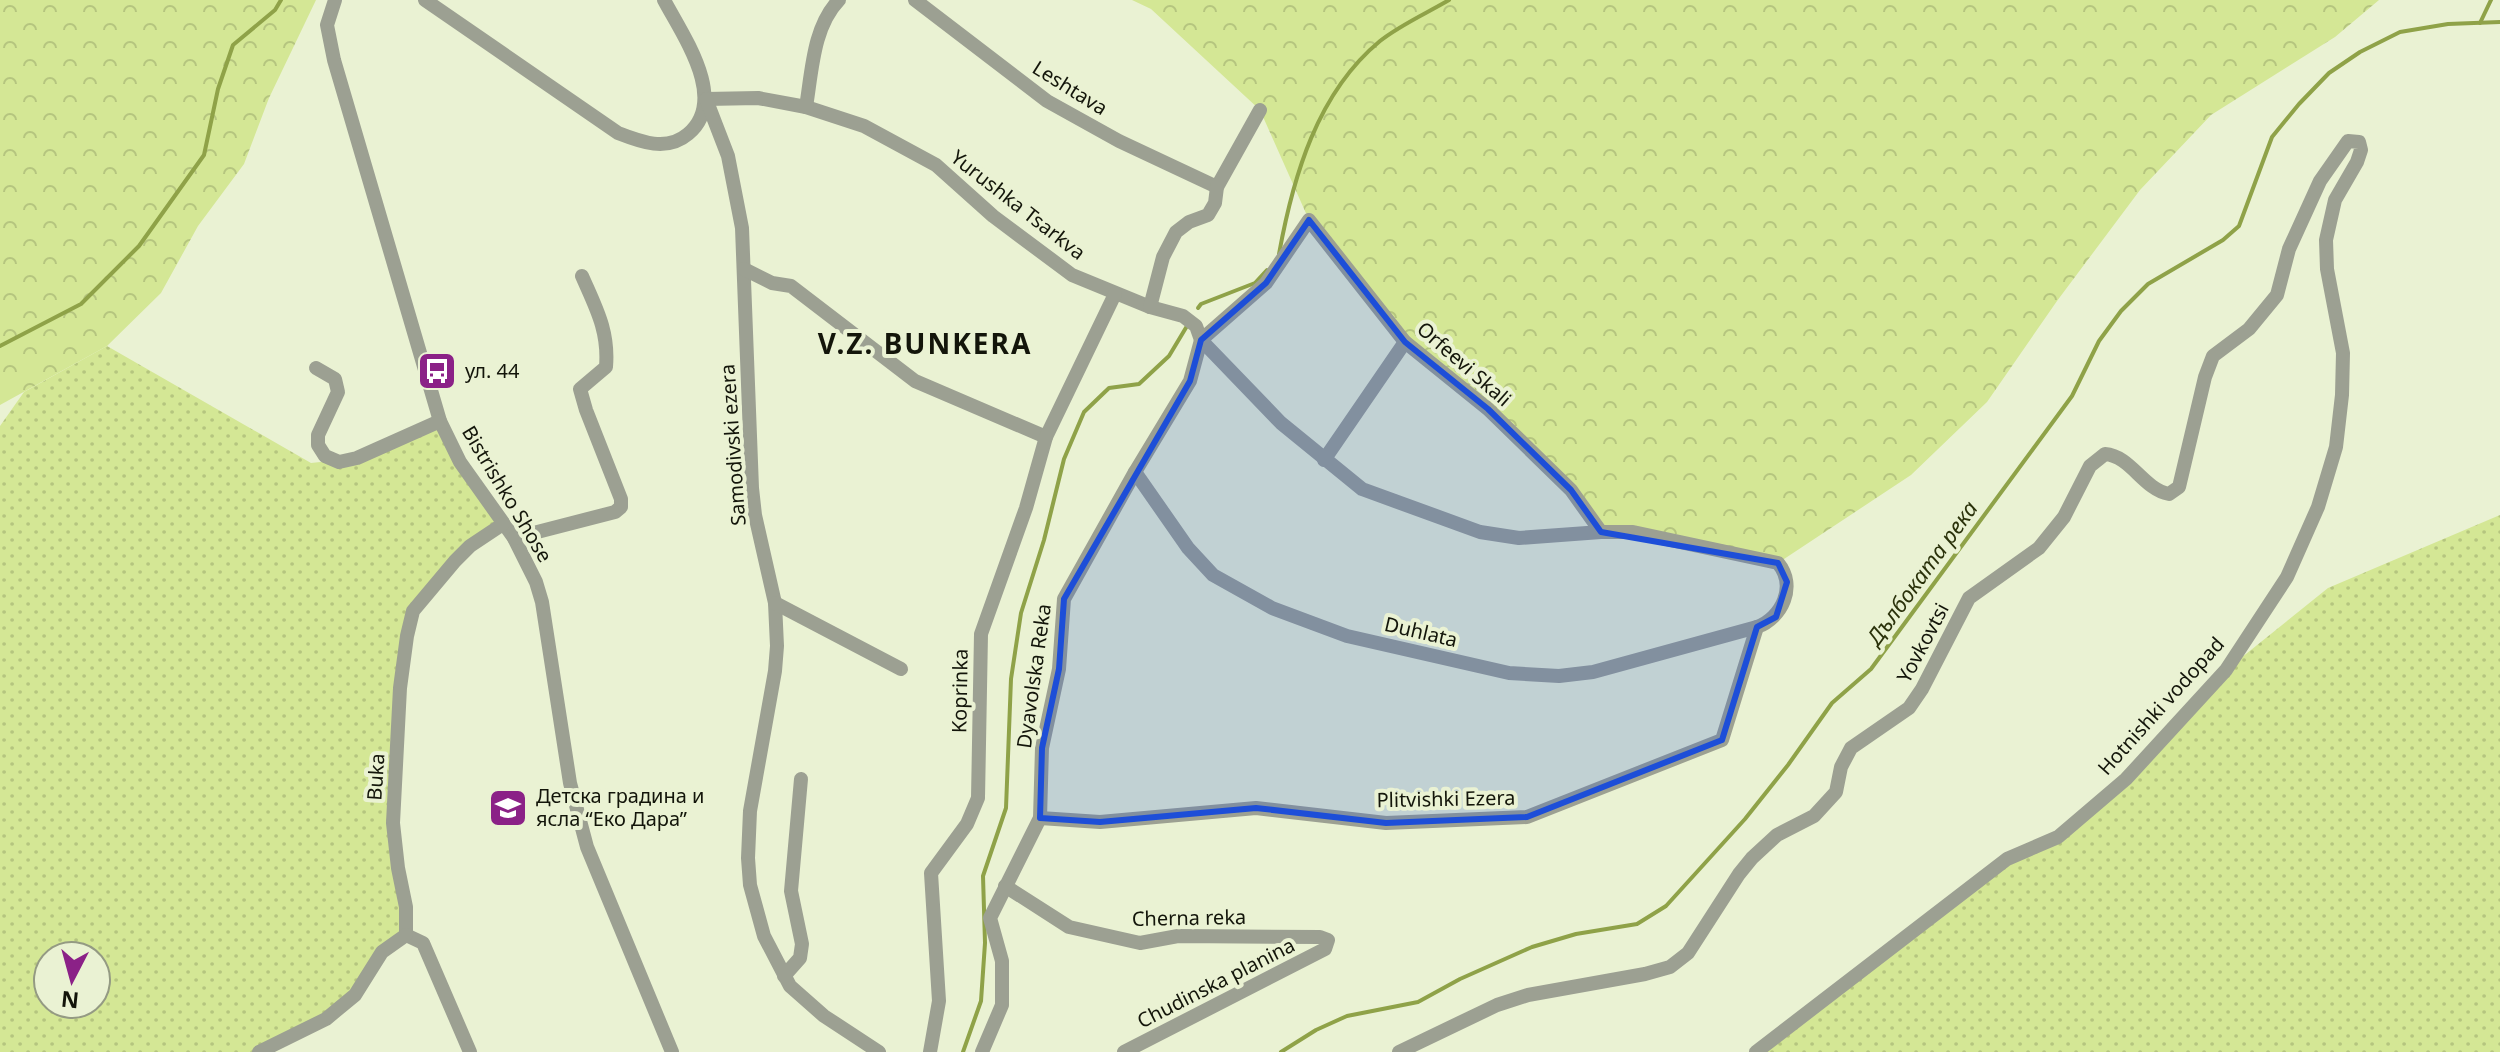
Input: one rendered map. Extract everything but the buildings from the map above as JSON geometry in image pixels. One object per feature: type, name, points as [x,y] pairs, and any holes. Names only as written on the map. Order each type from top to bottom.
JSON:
[{"type":"street","name":"Bistrishko Shose","points":[[335,0],[327,25],[334,60],[440,421],[460,462],[528,561],[542,602],[558,717],[577,818],[672,1052]]},
{"type":"street","points":[[425,0],[618,133],[638,141],[671,144],[695,129],[703,116],[706,99],[700,70],[664,0]]},
{"type":"street","points":[[806,107],[817,44],[829,11],[839,0]]},
{"type":"street","name":"Leshtava","points":[[915,0],[1047,101],[1119,141],[1217,187]]},
{"type":"street","name":"Yurushka Tsarkva","points":[[706,99],[758,98],[806,107],[864,126],[936,165],[993,216],[1072,275],[1150,307],[1183,316],[1196,326],[1201,340],[1281,423],[1362,489],[1480,532],[1519,538],[1633,532],[1778,563],[1785,571],[1787,582],[1782,605],[1776,617],[1757,627]]},
{"type":"street","name":"Samodivski ezera","points":[[706,99],[728,156],[742,228],[752,488],[775,603],[777,658],[750,811],[750,885],[764,936],[784,976],[800,997],[879,1052]]},
{"type":"street","points":[[1150,307],[1163,257],[1176,232],[1189,222],[1208,215],[1215,203],[1217,187],[1260,110]]},
{"type":"street","name":"Yovkovtsi","points":[[1399,1052],[1518,998],[1645,974],[1670,967],[1688,953],[1752,858],[1777,835],[1814,816],[1836,792],[1841,767],[1851,748],[1909,708],[1969,598],[2039,548],[2064,517],[2090,466],[2105,454],[2117,455],[2158,492],[2169,494],[2179,487],[2205,377],[2213,356],[2249,329],[2277,295],[2289,249],[2320,181],[2348,141],[2359,142]]},
{"type":"street","name":"Hotnishki vodopad","points":[[1756,1052],[2007,859],[2058,837],[2126,779],[2226,670],[2287,577],[2318,507],[2336,447],[2343,353],[2327,269],[2326,240],[2335,200],[2357,162],[2361,150],[2359,142]]},
{"type":"street","name":"Orfeevi Skali","points":[[1201,340],[1266,283],[1309,220],[1405,342],[1498,419],[1571,490],[1601,532]]},
{"type":"street","points":[[744,269],[772,283],[791,286],[915,381],[1046,437]]},
{"type":"street","points":[[514,538],[615,512],[621,507],[621,499],[580,389],[606,367],[608,346],[605,330],[582,276]]},
{"type":"street","name":"Koprinka","points":[[930,1052],[939,1001],[931,873],[967,824],[978,798],[981,634],[1026,508],[1046,437],[1115,294]]},
{"type":"street","name":"Dyavolska Reka","points":[[982,1052],[1002,1005],[1002,961],[990,918],[1040,818],[1042,748],[1059,669],[1064,599],[1190,381],[1201,340]]},
{"type":"street","points":[[1324,460],[1405,342]]},
{"type":"street","points":[[316,368],[335,379],[338,392],[318,435],[318,445],[325,456],[339,462],[357,458],[440,421]]},
{"type":"street","name":"Duhlata","points":[[1135,472],[1188,548],[1213,575],[1272,608],[1347,636],[1509,673],[1559,676],[1593,672],[1757,627]]},
{"type":"street","name":"Buka","points":[[406,935],[406,907],[393,823],[400,688],[413,611],[470,546],[503,524]]},
{"type":"street","points":[[775,603],[901,669]]},
{"type":"street","name":"Plitvishki Ezera","points":[[1040,818],[1100,822],[1256,808],[1386,823],[1527,817],[1722,740],[1757,627]]},
{"type":"street","points":[[784,976],[800,958],[802,944],[791,891],[801,779]]},
{"type":"street","name":"Cherna reka","points":[[1005,886],[1069,927],[1140,943],[1178,936],[1320,937],[1328,940],[1325,949]]},
{"type":"street","points":[[259,1052],[326,1019],[355,995],[382,952],[406,935],[423,943],[470,1052]]},
{"type":"street","name":"Chudinska planina","points":[[1124,1052],[1325,949]]},
{"type":"highlighted area","points":[[1309,220],[1405,342],[1488,409],[1571,490],[1601,532],[1778,563],[1787,582],[1776,617],[1757,627],[1722,740],[1527,817],[1386,823],[1256,808],[1100,822],[1040,818],[1042,748],[1059,669],[1064,599],[1190,381],[1201,340],[1266,283]]},
{"type":"green space","points":[[0,0],[316,0],[269,98],[244,164],[198,226],[161,293],[107,346],[0,405]]},
{"type":"green space","points":[[1132,0],[2379,0],[2335,37],[2211,115],[2140,190],[1987,402],[1911,475],[1778,563],[1601,532],[1571,490],[1405,342],[1309,220],[1260,110],[1151,9]]},
{"type":"green space","points":[[107,346],[311,463],[357,458],[440,421],[503,524],[470,546],[413,611],[394,788],[406,935],[382,952],[355,995],[259,1052],[0,1052],[0,426],[24,392]]},
{"type":"green space","points":[[2500,515],[2500,1052],[1756,1052],[2007,859],[2058,837],[2226,670],[2328,588]]},
{"type":"waterway","points":[[0,346],[81,304],[139,246],[204,155],[218,89],[233,45],[275,10],[281,0]]},
{"type":"waterway","points":[[1279,254],[1300,166],[1324,111],[1340,85],[1380,41],[1449,0]]},
{"type":"waterway","points":[[2480,23],[2491,0]]},
{"type":"waterway","name":"Дълбоката река","points":[[1281,1052],[1316,1030],[1347,1016],[1418,1002],[1460,979],[1532,947],[1576,934],[1637,924],[1666,906],[1745,819],[1832,703],[1871,669],[2072,396],[2099,341],[2121,311],[2148,284],[2223,240],[2239,226],[2272,137],[2299,104],[2329,73],[2360,52],[2400,32],[2448,24],[2500,22]]},
{"type":"waterway","points":[[1198,308],[1201,304],[1255,283],[1267,270]]},
{"type":"waterway","points":[[963,1052],[981,1001],[985,943],[983,876],[1006,808],[1011,679],[1021,613],[1044,540],[1064,459],[1084,412],[1109,388],[1139,384],[1169,356],[1187,326]]},
{"type":"place","name":"ул. 44","points":[[437,371]]},
{"type":"place","name":"Детска градина и ясла “Еко Дара”","points":[[508,808]]},
{"type":"district","name":"V.Z. BUNKERA","points":[[925,344]]}]
